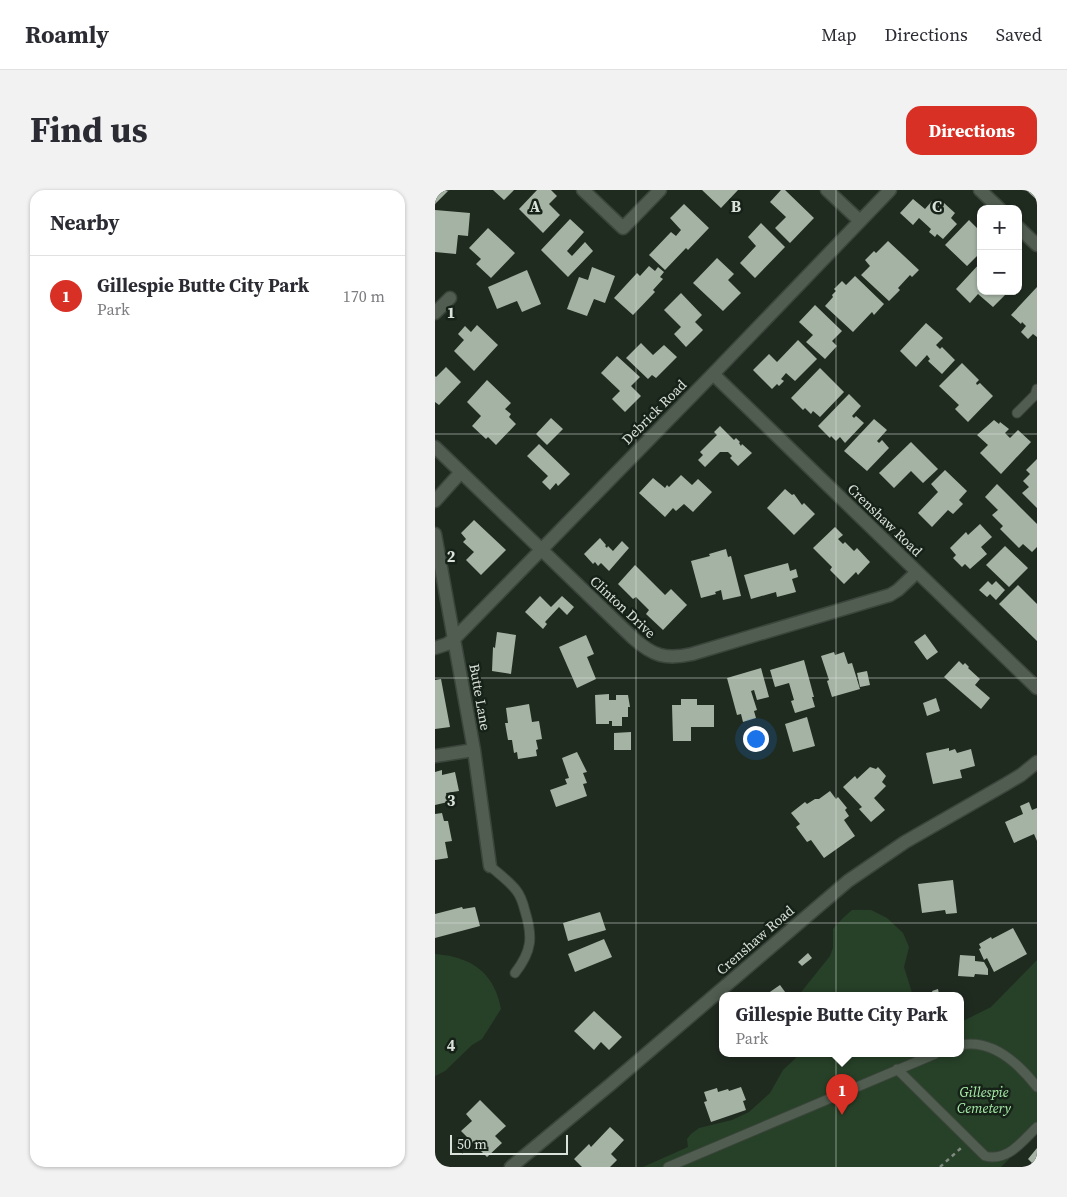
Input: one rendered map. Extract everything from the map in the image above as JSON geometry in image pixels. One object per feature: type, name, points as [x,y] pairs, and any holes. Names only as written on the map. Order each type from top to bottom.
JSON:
[{"type":"street","points":[[583,190],[623,228],[660,190]]},
{"type":"street","points":[[827,190],[860,221]]},
{"type":"street","name":"Debrick Road","points":[[435,648],[447,644],[455,638],[890,190]]},
{"type":"street","points":[[980,190],[995,205]]},
{"type":"street","points":[[1022,231],[1037,245]]},
{"type":"street","points":[[435,313],[450,298]]},
{"type":"street","name":"Crenshaw Road","points":[[713,374],[1037,688]]},
{"type":"street","name":"Clinton Drive","points":[[435,447],[641,645],[650,652],[670,658],[692,654],[890,595],[899,590],[917,572]]},
{"type":"street","points":[[435,501],[461,472]]},
{"type":"street","name":"Butte Lane","points":[[435,534],[474,750],[490,866]]},
{"type":"street","points":[[435,756],[474,750]]},
{"type":"street","name":"Crenshaw Road","points":[[511,1167],[848,881],[885,854],[1007,784],[1037,762]]},
{"type":"lane","points":[[1017,413],[1035,395],[1037,389]]},
{"type":"lane","points":[[490,866],[517,891],[523,901],[530,926],[529,948],[521,966],[515,973]]},
{"type":"lane","points":[[964,1044],[982,1045],[1014,1062],[1037,1087]]},
{"type":"lane","points":[[668,1167],[927,1057]]},
{"type":"lane","points":[[897,1069],[985,1156],[1001,1157],[1010,1153],[1037,1127]]},
{"type":"path","points":[[940,1167],[969,1141]]},
{"type":"green space","points":[[852,910],[871,910],[887,918],[903,933],[909,947],[904,967],[912,992],[801,992],[830,956],[833,948],[833,929]]},
{"type":"green space","points":[[435,954],[464,960],[480,969],[495,990],[501,1009],[482,1039],[472,1045],[445,1071],[435,1076]]},
{"type":"green space","name":"Gillespie Cemetery","points":[[1037,960],[1037,1131],[1001,1167],[643,1167],[688,1147],[687,1139],[699,1128],[732,1120],[749,1112],[770,1093],[783,1070],[797,1057],[964,1057],[964,1020],[991,1007]]},
{"type":"building","points":[[435,190],[448,191],[435,204]]},
{"type":"building","points":[[493,190],[514,190],[504,200]]},
{"type":"building","points":[[537,190],[551,190],[557,196],[549,204],[560,215],[543,233],[519,209]]},
{"type":"building","points":[[702,190],[738,190],[721,208]]},
{"type":"building","points":[[781,190],[785,190],[814,218],[790,243],[775,228],[786,217],[770,202]]},
{"type":"building","points":[[1026,190],[1037,190],[1037,200]]},
{"type":"building","points":[[913,199],[925,209],[932,201],[940,207],[944,203],[955,213],[951,218],[957,224],[943,239],[937,234],[935,237],[929,232],[931,229],[919,218],[913,225],[900,213]]},
{"type":"building","points":[[684,204],[709,228],[665,270],[649,255],[671,232],[676,236],[681,230],[670,218]]},
{"type":"building","points":[[435,210],[470,213],[468,236],[458,235],[456,254],[435,252]]},
{"type":"building","points":[[570,219],[584,232],[567,251],[572,256],[585,242],[593,251],[568,277],[541,250]]},
{"type":"building","points":[[969,220],[977,228],[977,256],[967,266],[945,245]]},
{"type":"building","points":[[761,223],[785,247],[755,278],[740,263],[756,246],[748,237]]},
{"type":"building","points":[[488,228],[515,253],[491,278],[476,264],[481,259],[469,248]]},
{"type":"building","points":[[888,241],[919,270],[912,277],[910,275],[898,288],[900,290],[889,301],[861,275],[870,266],[865,260],[874,251],[876,253]]},
{"type":"building","points":[[717,258],[734,274],[728,280],[741,293],[723,311],[693,283]]},
{"type":"building","points":[[649,266],[655,271],[658,267],[664,272],[660,277],[663,279],[653,290],[655,292],[633,315],[614,298],[637,273],[640,276]]},
{"type":"building","points":[[977,266],[977,295],[970,303],[956,289]]},
{"type":"building","points":[[592,267],[615,276],[605,303],[594,299],[587,316],[567,309],[579,277],[588,280]]},
{"type":"building","points":[[527,270],[541,304],[522,312],[517,301],[497,309],[488,287]]},
{"type":"building","points":[[855,276],[884,304],[874,315],[872,312],[853,332],[825,306],[833,297],[832,295],[836,291],[834,289],[842,281],[846,285]]},
{"type":"building","points":[[1037,287],[1037,337],[1033,334],[1028,339],[1021,332],[1026,326],[1011,315]]},
{"type":"building","points":[[681,293],[702,315],[695,322],[703,330],[686,347],[674,334],[681,327],[664,310]]},
{"type":"building","points":[[979,295],[1005,295],[993,307]]},
{"type":"building","points":[[815,305],[842,331],[832,341],[837,346],[825,359],[806,342],[813,335],[799,322]]},
{"type":"building","points":[[926,323],[943,338],[936,345],[940,349],[942,347],[955,360],[942,374],[928,361],[930,359],[927,355],[916,367],[900,351]]},
{"type":"building","points":[[477,325],[498,345],[474,371],[454,351],[464,340],[458,334],[465,326],[471,332]]},
{"type":"building","points":[[798,340],[817,359],[795,381],[786,373],[781,379],[784,381],[772,389],[753,370],[769,354],[777,362]]},
{"type":"building","points":[[641,343],[653,355],[664,345],[677,357],[656,378],[652,375],[648,379],[626,358]]},
{"type":"building","points":[[617,356],[640,377],[631,386],[641,396],[625,412],[612,399],[620,391],[601,373]]},
{"type":"building","points":[[962,363],[979,380],[976,383],[977,385],[980,383],[993,396],[968,422],[955,409],[959,405],[939,386]]},
{"type":"building","points":[[446,367],[461,382],[439,405],[435,402],[435,376]]},
{"type":"building","points":[[820,368],[844,392],[820,417],[813,411],[811,414],[805,408],[803,410],[791,398]]},
{"type":"building","points":[[487,380],[511,403],[505,409],[511,414],[509,417],[516,424],[496,445],[488,437],[486,439],[472,426],[481,416],[467,402]]},
{"type":"building","points":[[849,394],[861,406],[852,416],[854,418],[856,416],[864,423],[845,443],[840,437],[836,441],[831,436],[830,438],[818,426]]},
{"type":"building","points":[[551,418],[563,429],[547,445],[536,434]]},
{"type":"building","points":[[874,419],[887,430],[877,441],[879,443],[882,440],[889,448],[867,471],[844,451]]},
{"type":"building","points":[[994,420],[1009,429],[1005,433],[1010,438],[1018,430],[1031,442],[1001,474],[980,453],[988,445],[977,435]]},
{"type":"building","points":[[720,426],[734,440],[736,438],[741,446],[742,444],[752,453],[738,466],[730,458],[732,456],[728,452],[720,452],[705,467],[698,460],[703,455],[700,452],[717,435],[714,432]]},
{"type":"building","points":[[911,442],[938,469],[923,483],[911,471],[894,488],[879,473]]},
{"type":"building","points":[[539,444],[570,474],[558,486],[556,483],[550,490],[542,482],[548,476],[527,456]]},
{"type":"building","points":[[1037,459],[1037,508],[1022,493],[1029,487],[1023,481],[1030,474],[1026,470]]},
{"type":"building","points":[[945,470],[967,491],[959,500],[963,504],[953,514],[948,510],[932,527],[918,513],[938,492],[931,484]]},
{"type":"building","points":[[681,475],[692,485],[698,479],[712,492],[693,512],[684,504],[676,511],[673,508],[665,517],[639,493],[653,478],[665,488],[667,485],[669,487]]},
{"type":"building","points":[[997,484],[1037,524],[1037,547],[1032,552],[1023,544],[1019,548],[1000,529],[1003,526],[992,515],[998,510],[985,497]]},
{"type":"building","points":[[785,489],[792,495],[794,494],[802,505],[804,503],[815,514],[794,535],[767,508]]},
{"type":"building","points":[[474,520],[506,550],[481,575],[466,560],[474,552],[463,542],[466,539],[461,533]]},
{"type":"building","points":[[980,524],[992,537],[981,547],[987,554],[970,569],[965,564],[962,567],[953,558],[956,555],[950,548],[966,532],[968,535]]},
{"type":"building","points":[[835,527],[843,535],[838,539],[843,544],[845,542],[854,551],[857,548],[870,562],[858,575],[856,572],[844,584],[830,570],[832,567],[813,548]]},
{"type":"building","points":[[600,538],[607,548],[608,546],[613,551],[622,541],[629,548],[609,571],[601,563],[598,566],[595,562],[593,564],[584,554]]},
{"type":"building","points":[[1005,546],[1028,568],[1009,587],[986,565]]},
{"type":"building","points":[[726,549],[728,557],[731,556],[741,596],[723,600],[721,590],[715,592],[716,594],[701,598],[691,561]]},
{"type":"building","points":[[788,563],[790,571],[796,569],[798,577],[792,579],[796,592],[777,597],[776,592],[751,599],[744,575]]},
{"type":"building","points":[[635,565],[665,595],[671,589],[687,605],[663,630],[646,614],[649,610],[636,597],[633,599],[618,584]]},
{"type":"building","points":[[988,581],[992,585],[996,581],[1005,590],[996,600],[990,594],[987,597],[979,590]]},
{"type":"building","points":[[1018,585],[1037,604],[1037,641],[999,604]]},
{"type":"building","points":[[540,596],[551,607],[562,596],[574,607],[567,615],[559,607],[545,622],[547,624],[543,629],[525,612]]},
{"type":"building","points":[[497,632],[516,635],[511,674],[492,671],[493,647],[495,648]]},
{"type":"building","points":[[925,634],[938,652],[927,660],[914,642]]},
{"type":"building","points":[[586,635],[594,654],[587,657],[596,679],[577,688],[559,647]]},
{"type":"building","points":[[834,652],[835,655],[844,652],[848,664],[852,663],[860,689],[832,697],[827,681],[829,680],[821,656]]},
{"type":"building","points":[[804,660],[815,707],[795,713],[791,701],[794,700],[789,683],[775,687],[770,670]]},
{"type":"building","points":[[959,661],[963,665],[965,663],[980,679],[975,685],[990,698],[981,709],[944,677]]},
{"type":"building","points":[[761,668],[769,697],[757,700],[754,690],[751,691],[757,710],[754,711],[756,718],[743,722],[741,714],[737,715],[727,678]]},
{"type":"building","points":[[867,671],[870,685],[860,687],[857,673]]},
{"type":"building","points":[[441,679],[450,727],[435,729],[435,680]]},
{"type":"building","points":[[609,694],[609,700],[616,700],[616,695],[628,695],[630,707],[628,707],[628,717],[622,717],[622,726],[612,726],[612,721],[609,721],[609,724],[596,724],[595,695]]},
{"type":"building","points":[[936,698],[940,711],[927,716],[923,703]]},
{"type":"building","points":[[681,699],[697,699],[697,705],[714,705],[714,727],[691,727],[691,741],[673,741],[672,705],[681,705]]},
{"type":"building","points":[[529,704],[532,722],[539,721],[542,739],[536,740],[537,756],[518,759],[517,752],[514,753],[512,740],[508,740],[505,723],[508,723],[506,708]]},
{"type":"building","points":[[807,717],[815,746],[793,752],[785,724]]},
{"type":"building","points":[[631,732],[631,750],[614,750],[614,733]]},
{"type":"building","points":[[949,748],[949,751],[955,749],[957,753],[971,749],[975,766],[960,770],[962,778],[933,784],[926,753]]},
{"type":"building","points":[[577,752],[587,772],[583,773],[587,783],[583,784],[587,796],[556,807],[550,790],[567,784],[565,779],[569,778],[562,758]]},
{"type":"building","points":[[870,767],[876,769],[878,767],[886,776],[882,782],[886,786],[874,798],[885,810],[871,822],[859,809],[862,807],[843,787],[855,776],[857,779]]},
{"type":"building","points":[[442,770],[442,775],[455,772],[459,791],[446,793],[448,802],[435,805],[435,772]]},
{"type":"building","points":[[830,791],[847,808],[845,810],[849,816],[844,820],[855,836],[824,858],[811,840],[807,842],[796,827],[800,824],[791,813],[805,802],[807,804],[815,799],[819,799]]},
{"type":"building","points":[[1029,802],[1032,810],[1037,808],[1037,841],[1034,834],[1014,843],[1005,822],[1023,814],[1020,806]]},
{"type":"building","points":[[442,813],[444,821],[448,821],[452,841],[445,842],[448,858],[435,860],[435,814]]},
{"type":"building","points":[[953,880],[957,913],[946,914],[945,910],[922,913],[918,884]]},
{"type":"building","points":[[462,907],[463,909],[475,907],[480,926],[435,938],[435,914]]},
{"type":"building","points":[[600,912],[606,930],[568,941],[563,923]]},
{"type":"building","points":[[1013,928],[1027,954],[994,972],[987,958],[984,960],[979,944]]},
{"type":"building","points":[[604,939],[612,957],[575,972],[568,954]]},
{"type":"building","points":[[808,953],[812,958],[802,966],[798,962]]},
{"type":"building","points":[[960,955],[975,956],[975,961],[984,962],[988,969],[988,975],[975,974],[974,977],[958,976]]},
{"type":"building","points":[[780,985],[785,992],[770,992]]},
{"type":"building","points":[[594,1011],[622,1037],[609,1050],[601,1042],[594,1050],[574,1031]]},
{"type":"building","points":[[741,1087],[746,1100],[743,1101],[746,1110],[711,1122],[704,1102],[707,1101],[704,1092],[717,1088],[718,1092],[728,1089],[729,1091]]},
{"type":"building","points":[[480,1100],[506,1126],[495,1136],[502,1143],[487,1157],[461,1131],[472,1121],[466,1114]]},
{"type":"building","points":[[610,1127],[624,1140],[611,1154],[617,1160],[610,1167],[582,1167],[574,1159],[589,1144],[591,1147]]},
{"type":"building","points":[[1037,1148],[1037,1167],[1036,1167],[1028,1159]]},
{"type":"place","name":"Gillespie Butte City Park","points":[[842,1115]]}]
